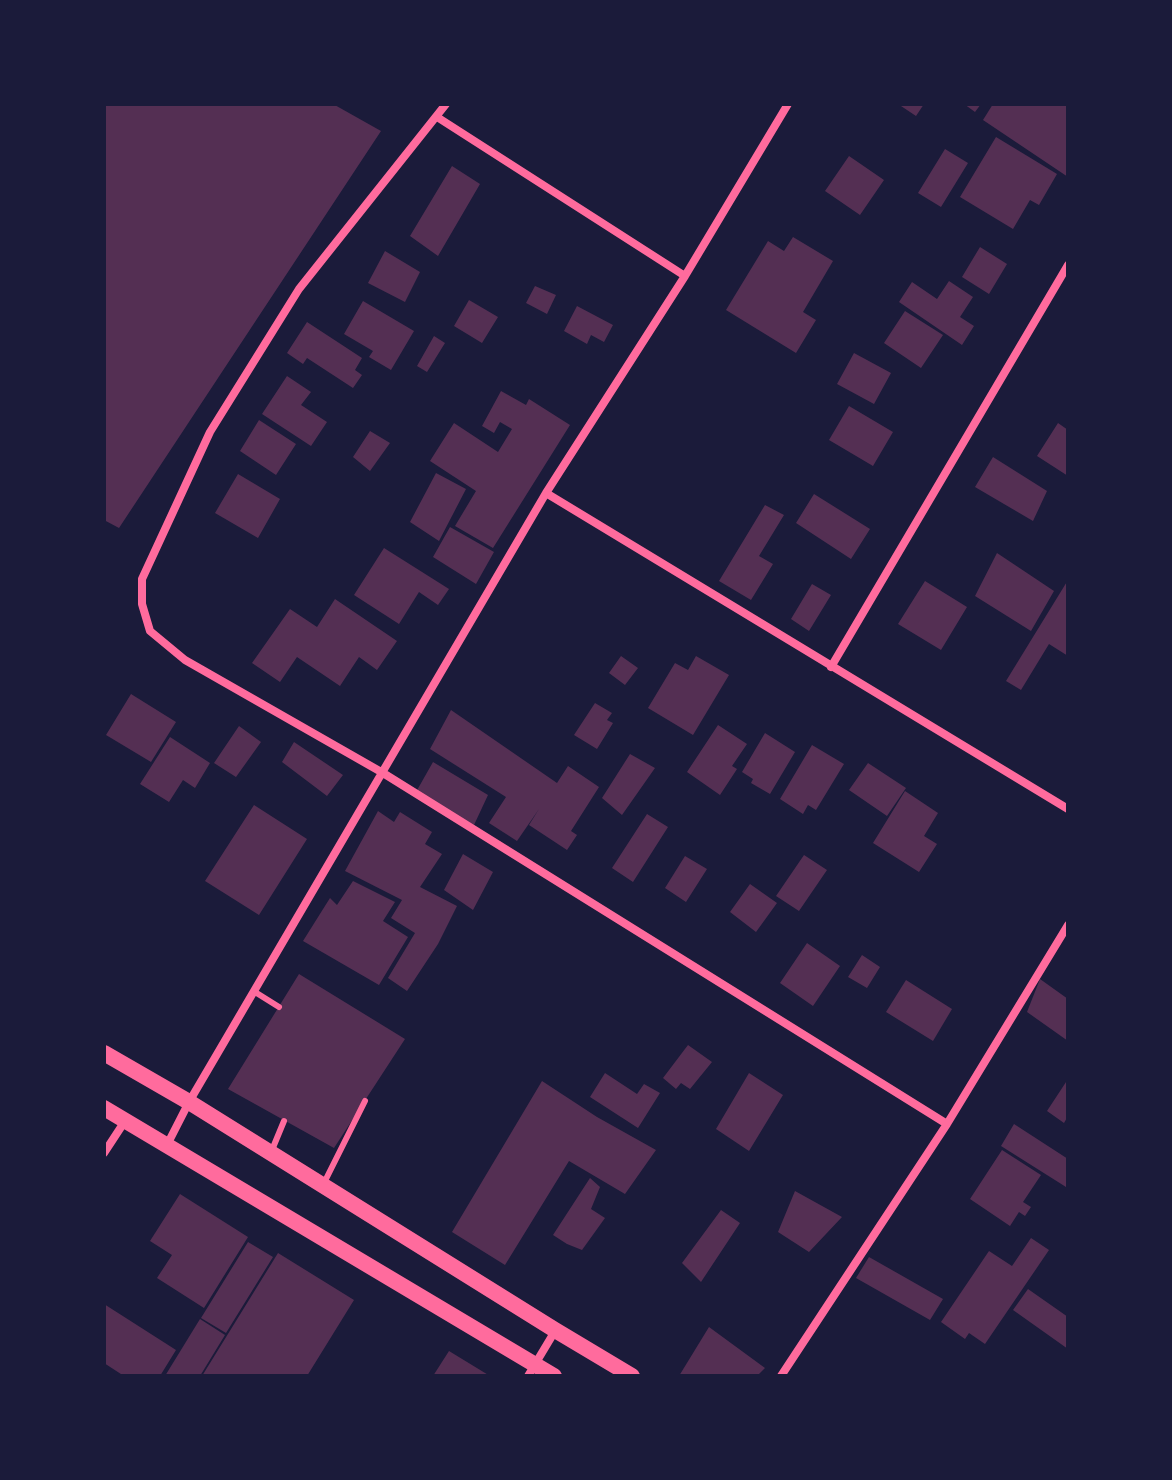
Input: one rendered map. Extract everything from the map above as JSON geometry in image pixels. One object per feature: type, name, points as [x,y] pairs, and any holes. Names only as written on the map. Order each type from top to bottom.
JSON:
[{"type":"main road","points":[[104,1053],[189,1102],[632,1376]]},
{"type":"main road","points":[[104,1108],[531,1370],[554,1376]]},
{"type":"street","points":[[446,104],[299,289],[210,432],[142,579],[142,604],[150,631],[185,660],[383,773],[947,1124]]},
{"type":"street","points":[[167,1145],[189,1102],[546,493],[685,276],[788,104]]},
{"type":"street","points":[[437,117],[685,276]]},
{"type":"street","points":[[831,667],[1068,265]]},
{"type":"street","points":[[546,493],[1068,809]]},
{"type":"street","points":[[781,1376],[947,1124],[1068,925]]},
{"type":"street","points":[[104,1153],[125,1121]]},
{"type":"street","points":[[531,1370],[555,1330]]},
{"type":"lane","points":[[255,992],[279,1007]]},
{"type":"lane","points":[[323,1186],[365,1101]]},
{"type":"lane","points":[[271,1153],[284,1121]]},
{"type":"building","points":[[104,104],[333,104],[381,131],[119,528],[104,520]]},
{"type":"building","points":[[898,104],[924,104],[916,116]]},
{"type":"building","points":[[964,104],[981,104],[975,112]]},
{"type":"building","points":[[993,104],[1068,104],[1068,177],[983,120]]},
{"type":"building","points":[[996,137],[1057,174],[1039,205],[1030,200],[1013,229],[960,197]]},
{"type":"building","points":[[945,149],[968,163],[941,207],[918,193]]},
{"type":"building","points":[[849,156],[884,180],[860,215],[825,191]]},
{"type":"building","points":[[452,166],[480,184],[438,256],[410,236]]},
{"type":"building","points":[[793,237],[833,261],[803,312],[816,320],[796,353],[726,310],[768,241],[784,251]]},
{"type":"building","points":[[980,247],[1007,264],[989,294],[962,277]]},
{"type":"building","points":[[385,251],[420,272],[405,302],[368,283]]},
{"type":"building","points":[[949,281],[973,297],[960,317],[974,326],[962,345],[899,302],[912,282],[937,299]]},
{"type":"building","points":[[535,286],[556,295],[547,314],[526,303]]},
{"type":"building","points":[[469,300],[498,317],[482,343],[454,326]]},
{"type":"building","points":[[363,301],[414,331],[391,370],[369,357],[373,351],[344,334]]},
{"type":"building","points":[[577,306],[613,325],[604,342],[591,335],[587,344],[564,331]]},
{"type":"building","points":[[905,311],[943,335],[921,368],[884,343]]},
{"type":"building","points":[[307,322],[362,358],[355,370],[362,375],[353,388],[307,358],[303,364],[287,353]]},
{"type":"building","points":[[434,336],[445,343],[427,372],[417,366]]},
{"type":"building","points":[[854,353],[891,373],[874,404],[837,384]]},
{"type":"building","points":[[287,376],[311,392],[301,405],[327,422],[311,446],[262,414]]},
{"type":"building","points":[[501,391],[526,405],[529,399],[570,425],[493,548],[455,526],[476,491],[430,461],[454,423],[498,452],[512,429],[500,422],[494,433],[482,426]]},
{"type":"building","points":[[849,406],[893,432],[873,466],[829,440]]},
{"type":"building","points":[[259,420],[296,444],[276,475],[240,451]]},
{"type":"building","points":[[1058,423],[1068,430],[1068,476],[1037,456]]},
{"type":"building","points":[[370,431],[390,443],[370,471],[353,457]]},
{"type":"building","points":[[993,457],[1047,491],[1033,521],[975,487]]},
{"type":"building","points":[[436,473],[466,489],[439,541],[410,522]]},
{"type":"building","points":[[238,474],[280,499],[258,538],[215,513]]},
{"type":"building","points":[[814,494],[870,529],[851,559],[796,523]]},
{"type":"building","points":[[765,505],[784,515],[759,556],[773,564],[751,600],[719,581]]},
{"type":"building","points":[[450,527],[494,552],[476,584],[433,557]]},
{"type":"building","points":[[384,548],[449,589],[438,605],[419,592],[399,624],[354,595]]},
{"type":"building","points":[[997,553],[1054,591],[1031,631],[975,596]]},
{"type":"building","points":[[1068,580],[1068,656],[1049,644],[1021,690],[1006,681]]},
{"type":"building","points":[[925,581],[967,607],[941,650],[898,624]]},
{"type":"building","points":[[812,584],[831,595],[809,631],[791,619]]},
{"type":"building","points":[[335,599],[397,641],[377,670],[359,657],[340,686],[297,657],[280,682],[252,663],[290,609],[317,627]]},
{"type":"building","points":[[621,656],[638,668],[625,685],[609,673]]},
{"type":"building","points":[[696,656],[729,675],[693,735],[648,708],[675,663],[688,670]]},
{"type":"building","points":[[131,694],[176,722],[151,762],[106,735]]},
{"type":"building","points":[[595,703],[612,713],[607,720],[613,723],[597,749],[574,735]]},
{"type":"building","points":[[451,710],[557,783],[568,766],[599,787],[571,831],[577,835],[567,850],[529,825],[539,809],[517,841],[489,823],[506,797],[430,749]]},
{"type":"building","points":[[718,725],[747,744],[732,766],[737,769],[720,795],[687,772]]},
{"type":"building","points":[[239,726],[261,742],[236,777],[214,763]]},
{"type":"building","points":[[765,733],[795,752],[770,794],[751,783],[753,779],[742,772]]},
{"type":"building","points":[[170,737],[210,763],[195,788],[183,780],[169,802],[140,784]]},
{"type":"building","points":[[294,742],[343,775],[327,796],[282,762]]},
{"type":"building","points":[[812,745],[844,764],[816,810],[808,805],[803,814],[780,799]]},
{"type":"building","points":[[630,754],[655,768],[622,815],[602,798]]},
{"type":"building","points":[[433,762],[488,795],[474,825],[416,792]]},
{"type":"building","points":[[868,763],[906,788],[887,816],[849,790]]},
{"type":"building","points":[[905,791],[938,813],[924,836],[937,844],[919,872],[873,843]]},
{"type":"building","points":[[254,805],[307,839],[259,915],[205,881]]},
{"type":"building","points":[[378,811],[394,822],[400,812],[432,832],[425,844],[442,854],[420,887],[457,906],[438,944],[407,991],[388,978],[415,933],[391,918],[402,900],[345,871]]},
{"type":"building","points":[[647,814],[668,827],[633,882],[612,868]]},
{"type":"building","points":[[463,854],[493,872],[473,910],[444,890]]},
{"type":"building","points":[[804,855],[827,870],[799,911],[776,896]]},
{"type":"building","points":[[685,856],[707,869],[686,902],[665,888]]},
{"type":"building","points":[[353,881],[395,902],[383,921],[408,937],[379,985],[303,941],[330,898],[337,905]]},
{"type":"building","points":[[750,884],[777,903],[756,932],[730,912]]},
{"type":"building","points":[[807,943],[840,966],[813,1006],[780,983]]},
{"type":"building","points":[[862,955],[880,967],[867,988],[848,977]]},
{"type":"building","points":[[299,974],[405,1039],[334,1148],[228,1089]]},
{"type":"building","points":[[1040,979],[1068,999],[1068,1041],[1027,1012]]},
{"type":"building","points":[[906,980],[952,1009],[933,1041],[886,1012]]},
{"type":"building","points":[[688,1045],[712,1062],[690,1089],[681,1083],[676,1089],[663,1078]]},
{"type":"building","points":[[605,1073],[637,1094],[644,1084],[660,1093],[638,1128],[590,1097]]},
{"type":"building","points":[[749,1073],[783,1095],[749,1151],[716,1129]]},
{"type":"building","points":[[1068,1079],[1068,1116],[1064,1123],[1047,1111]]},
{"type":"building","points":[[542,1081],[656,1150],[625,1194],[569,1161],[505,1265],[452,1232]]},
{"type":"building","points":[[1014,1124],[1068,1159],[1066,1187],[1001,1146]]},
{"type":"building","points":[[1002,1150],[1041,1175],[1023,1202],[1031,1207],[1025,1216],[1019,1212],[1010,1226],[970,1199]]},
{"type":"building","points":[[590,1178],[600,1187],[591,1209],[605,1218],[582,1250],[553,1235]]},
{"type":"building","points":[[795,1191],[842,1217],[809,1252],[778,1232]]},
{"type":"building","points":[[180,1194],[248,1237],[204,1308],[157,1278],[172,1255],[150,1241]]},
{"type":"building","points":[[721,1210],[740,1223],[701,1282],[682,1263]]},
{"type":"building","points":[[1031,1238],[1049,1250],[985,1344],[969,1333],[965,1339],[941,1322],[989,1251],[1012,1266]]},
{"type":"building","points":[[248,1242],[273,1257],[226,1333],[201,1318]]},
{"type":"building","points":[[278,1253],[354,1300],[307,1376],[202,1376]]},
{"type":"building","points":[[869,1257],[943,1299],[930,1320],[856,1278]]},
{"type":"building","points":[[1028,1289],[1068,1317],[1068,1349],[1013,1310]]},
{"type":"building","points":[[104,1304],[176,1350],[160,1376],[124,1376],[104,1363]]},
{"type":"building","points":[[200,1319],[225,1335],[200,1376],[165,1376]]},
{"type":"building","points":[[709,1327],[765,1368],[757,1376],[679,1376]]},
{"type":"building","points":[[449,1351],[490,1376],[433,1376]]}]
